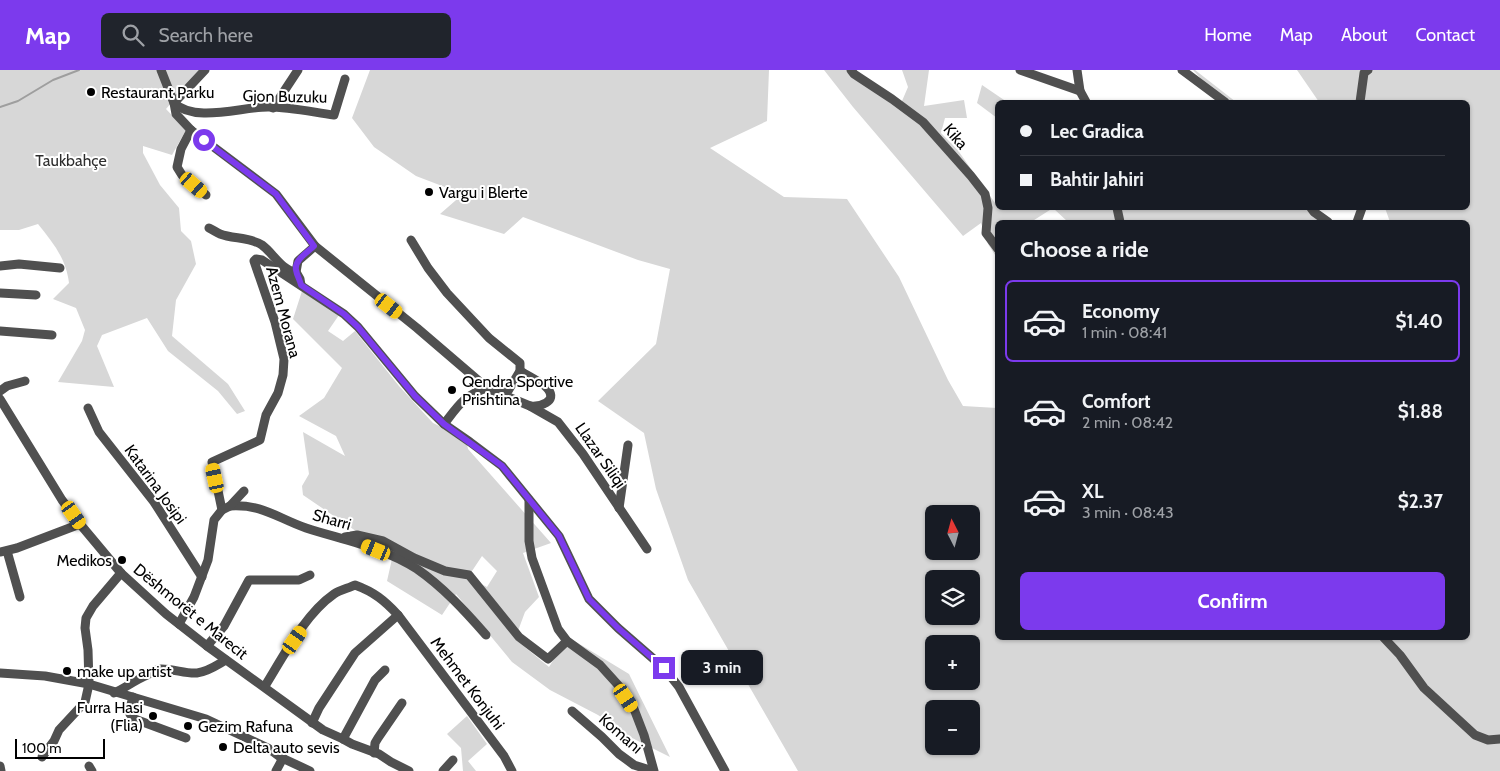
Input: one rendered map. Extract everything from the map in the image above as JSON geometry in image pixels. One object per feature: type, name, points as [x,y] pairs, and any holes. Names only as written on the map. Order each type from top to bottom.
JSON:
[{"type":"street","name":"Llazar Siliqi","points":[[161,70],[174,103],[176,114],[191,130],[276,194],[314,246],[417,328],[487,388],[530,406],[558,422],[583,454],[647,549]]},
{"type":"street","points":[[174,103],[205,70]]},
{"type":"street","points":[[273,108],[298,70]]},
{"type":"street","name":"Kika","points":[[851,70],[854,74],[924,122],[971,176],[985,194],[988,208],[986,233],[995,245]]},
{"type":"street","points":[[1020,70],[1080,91]]},
{"type":"street","points":[[1077,70],[1080,91],[1085,100]]},
{"type":"street","points":[[1182,70],[1223,100]]},
{"type":"street","points":[[1360,100],[1364,73],[1368,70]]},
{"type":"street","name":"Gjon Buzuku","points":[[174,103],[180,108],[199,113],[273,108],[334,115],[345,79]]},
{"type":"street","points":[[191,130],[181,149],[177,166],[182,175],[206,195]]},
{"type":"street","points":[[1312,210],[1325,220]]},
{"type":"street","points":[[209,228],[220,234],[262,244],[284,267],[296,272]]},
{"type":"street","points":[[411,240],[428,268],[447,293],[489,338],[520,363],[520,370],[508,391],[500,393]]},
{"type":"street","points":[[314,246],[298,261],[296,272],[301,285],[344,314],[358,327],[415,396],[444,424],[502,466],[559,536],[589,599],[618,628],[664,668],[679,687],[725,771]]},
{"type":"street","name":"Azem Morana","points":[[226,508],[212,462],[260,440],[266,416],[278,393],[284,375],[284,359],[279,340],[264,287],[254,261],[256,259],[262,260],[301,285]]},
{"type":"street","points":[[0,266],[19,264],[60,268]]},
{"type":"street","points":[[0,293],[36,295]]},
{"type":"street","points":[[0,331],[52,335]]},
{"type":"street","points":[[520,370],[548,389],[550,395],[546,404],[537,407],[530,406]]},
{"type":"street","points":[[0,392],[7,386],[25,381]]},
{"type":"street","points":[[444,424],[462,402],[473,393],[487,388]]},
{"type":"street","name":"Dëshmorët e Marecit","points":[[0,399],[46,475],[80,524],[121,573],[207,646],[265,686],[271,694],[312,723],[332,736],[343,738],[352,744],[379,754],[409,771]]},
{"type":"street","name":"Katarina Josipi","points":[[88,408],[98,432],[154,502],[202,577]]},
{"type":"street","name":"Llazar Siliqi","points":[[620,508],[628,445]]},
{"type":"street","points":[[179,624],[194,597],[202,577],[212,543],[214,520],[244,491]]},
{"type":"street","points":[[529,500],[529,541],[532,558],[558,629],[567,641],[600,665],[634,709],[644,735],[654,771]]},
{"type":"street","name":"Sharri","points":[[226,508],[245,505],[259,508],[304,527],[342,537],[376,550],[417,570],[452,598],[486,635]]},
{"type":"street","points":[[20,597],[4,551],[80,524]]},
{"type":"street","points":[[342,537],[357,535],[384,541],[414,558],[445,570],[469,575],[519,637],[548,659],[567,641]]},
{"type":"street","points":[[42,757],[54,741],[59,730],[85,702],[89,684],[86,618],[93,606],[121,573]]},
{"type":"street","points":[[207,646],[224,626],[249,580],[299,580],[310,575]]},
{"type":"street","name":"Mehmet Konjuhi","points":[[265,686],[304,627],[321,606],[335,594],[355,585],[371,590],[398,615],[504,756],[512,771]]},
{"type":"street","points":[[312,723],[319,708],[355,653],[398,615]]},
{"type":"street","points":[[1386,640],[1400,655],[1424,688],[1474,736],[1488,740],[1500,739]]},
{"type":"street","points":[[114,692],[157,669],[199,672],[210,669],[226,660]]},
{"type":"street","points":[[343,738],[375,680],[385,670]]},
{"type":"street","points":[[0,672],[44,676],[89,684],[206,719],[268,748],[283,758],[310,771]]},
{"type":"street","points":[[133,697],[129,716],[136,721],[186,738]]},
{"type":"street","points":[[374,753],[375,743],[402,703]]},
{"type":"street","name":"Komani","points":[[572,711],[619,754],[634,765],[654,771]]},
{"type":"street","points":[[276,771],[283,758]]},
{"type":"street","points":[[443,771],[453,760]]},
{"type":"street","points":[[0,766],[1,771]]},
{"type":"green space","name":"Taukbahçe","points":[[0,70],[200,70],[166,109],[186,130],[172,155],[143,146],[143,153],[160,185],[179,208],[181,231],[191,241],[196,264],[176,300],[172,336],[228,384],[245,411],[237,414],[218,391],[168,351],[147,318],[102,335],[97,346],[114,387],[58,382],[82,341],[85,330],[76,308],[53,299],[69,283],[62,258],[38,224],[19,230],[0,230]]},
{"type":"green space","points":[[370,70],[769,70],[767,121],[710,148],[784,197],[847,199],[899,277],[948,380],[963,406],[995,408],[995,640],[1470,640],[1470,220],[1389,220],[1386,210],[1470,210],[1470,100],[1318,100],[1297,70],[1500,70],[1500,771],[798,771],[688,580],[656,489],[644,433],[598,401],[656,344],[670,269],[638,260],[523,217],[504,234],[440,214],[463,194],[416,176],[374,147],[352,118]]},
{"type":"green space","points":[[824,70],[850,70],[899,108],[908,87],[902,70],[929,70],[924,106],[964,100],[967,118],[945,118],[941,133],[957,149],[995,203],[995,210],[1050,210],[1034,220],[995,220],[995,255],[988,244],[981,223],[963,236],[853,107]]},
{"type":"green space","points":[[1193,70],[1233,100],[1220,100]]},
{"type":"green space","points":[[982,85],[1004,100],[995,100],[995,116],[977,103]]},
{"type":"green space","points":[[1055,210],[1318,210],[1321,220],[1066,220]]},
{"type":"green space","points":[[302,291],[339,315],[328,331],[343,341],[355,331],[399,386],[433,423],[466,439],[468,449],[551,543],[523,553],[539,597],[525,612],[515,639],[549,667],[568,637],[629,674],[670,757],[630,737],[598,715],[550,690],[512,662],[456,594],[442,615],[387,581],[394,550],[372,542],[303,495],[302,486],[309,474],[303,432],[345,456],[336,436],[299,416],[324,398],[342,368],[293,319]],"holes":[[[482,556],[497,571],[487,587],[468,577]]]},
{"type":"green space","points":[[467,716],[487,744],[468,761],[476,771],[463,771],[461,748],[447,734]]},
{"type":"waterway","points":[[0,107],[18,101],[53,80],[79,70]]},
{"type":"place","name":"Restaurant Parku","points":[[91,92]]},
{"type":"place","name":"Vargu i Blerte","points":[[429,192]]},
{"type":"place","name":"Qendra Sportive Prishtina","points":[[452,390]]},
{"type":"place","name":"Medikos","points":[[122,560]]},
{"type":"place","name":"make up artist","points":[[67,671]]},
{"type":"place","name":"Furra Hasi (Flia)","points":[[153,716]]},
{"type":"place","name":"Gezim Rafuna","points":[[188,726]]},
{"type":"place","name":"Delta auto sevis","points":[[223,747]]},
{"type":"route","points":[[204,140],[276,194],[314,246],[298,261],[296,266],[296,272],[301,285],[344,314],[358,327],[415,396],[444,424],[502,466],[559,536],[589,599],[618,628],[664,668]]}]
